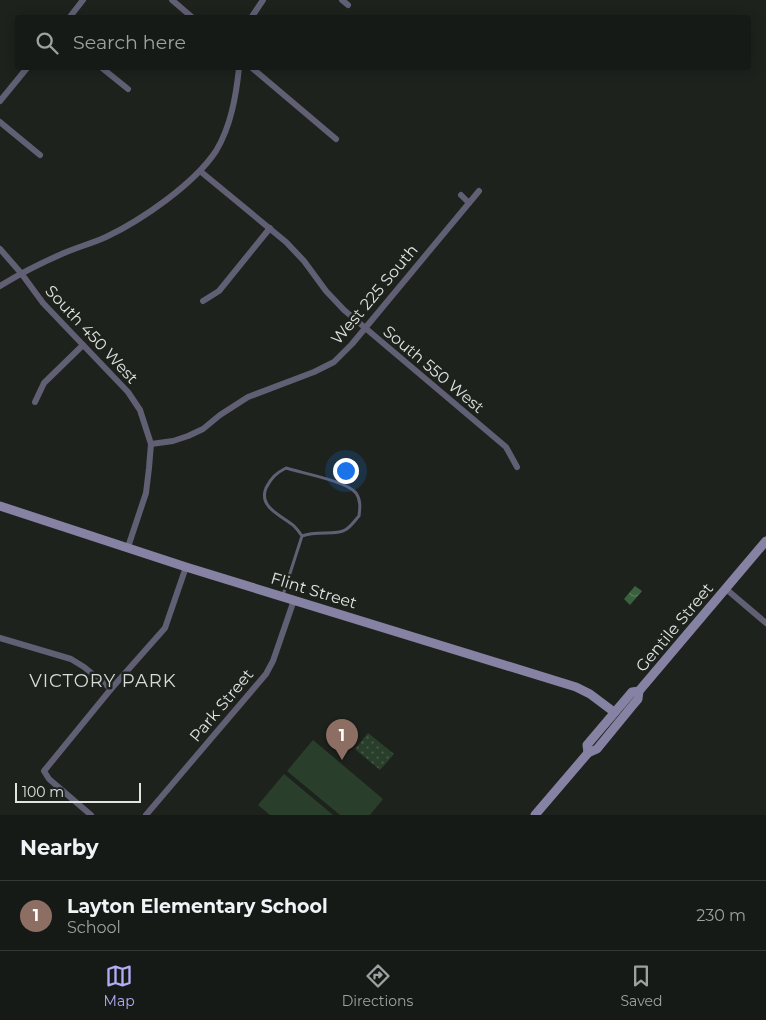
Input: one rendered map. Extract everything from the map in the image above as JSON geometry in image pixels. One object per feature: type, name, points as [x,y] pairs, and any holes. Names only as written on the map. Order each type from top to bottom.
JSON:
[{"type":"street","points":[[71,15],[83,0]]},
{"type":"street","points":[[172,0],[190,15]]},
{"type":"street","points":[[253,15],[263,0]]},
{"type":"street","points":[[0,101],[25,70]]},
{"type":"street","points":[[104,70],[128,89]]},
{"type":"street","points":[[0,286],[21,273],[64,253],[105,238],[137,221],[177,191],[200,170],[216,150],[228,124],[235,98],[239,70]]},
{"type":"street","points":[[254,70],[336,140]]},
{"type":"street","points":[[0,122],[40,155]]},
{"type":"street","name":"South 550 West","points":[[200,170],[270,228],[304,261],[326,291],[344,310],[506,447],[518,467]]},
{"type":"street","name":"West 225 South","points":[[151,444],[173,441],[188,436],[203,429],[220,414],[248,397],[314,372],[334,362],[352,344],[479,191]]},
{"type":"street","points":[[461,195],[469,203]]},
{"type":"street","points":[[203,302],[219,291],[270,228]]},
{"type":"street","name":"South 450 West","points":[[0,249],[43,303],[128,392],[140,410],[151,444]]},
{"type":"street","points":[[36,402],[44,383],[84,345]]},
{"type":"street","points":[[128,547],[146,493],[151,444]]},
{"type":"street","name":"Flint Street","points":[[0,506],[186,567],[576,687],[590,694],[614,712]]},
{"type":"street","name":"Gentile Street","points":[[589,752],[587,745],[614,712],[620,712],[639,692],[766,541]]},
{"type":"street","points":[[90,815],[49,780],[44,771],[111,689],[165,628],[186,567]]},
{"type":"street","points":[[726,589],[766,623]]},
{"type":"street","name":"Park Street","points":[[146,815],[266,674],[273,661],[294,600]]},
{"type":"street","points":[[0,638],[71,659],[111,689]]},
{"type":"street","name":"Gentile Street","points":[[535,815],[589,752],[597,749],[638,699],[639,692]]},
{"type":"lane","points":[[283,596],[302,536],[311,532],[337,533],[347,529],[359,516],[360,502],[356,493],[347,485],[286,468],[277,472],[269,481],[265,491],[265,499],[272,510],[294,526],[302,536]]},
{"type":"shaded area","points":[[368,733],[394,754],[380,770],[355,749]]},
{"type":"shaded area","points":[[313,740],[383,799],[370,815],[340,815],[287,771]]},
{"type":"shaded area","points":[[284,774],[333,815],[270,815],[258,805]]},
{"type":"water","points":[[635,586],[642,591],[630,605],[624,599]]},
{"type":"place","name":"Layton Elementary School","points":[[342,760]]},
{"type":"district","name":"VICTORY PARK","points":[[103,681]]}]
